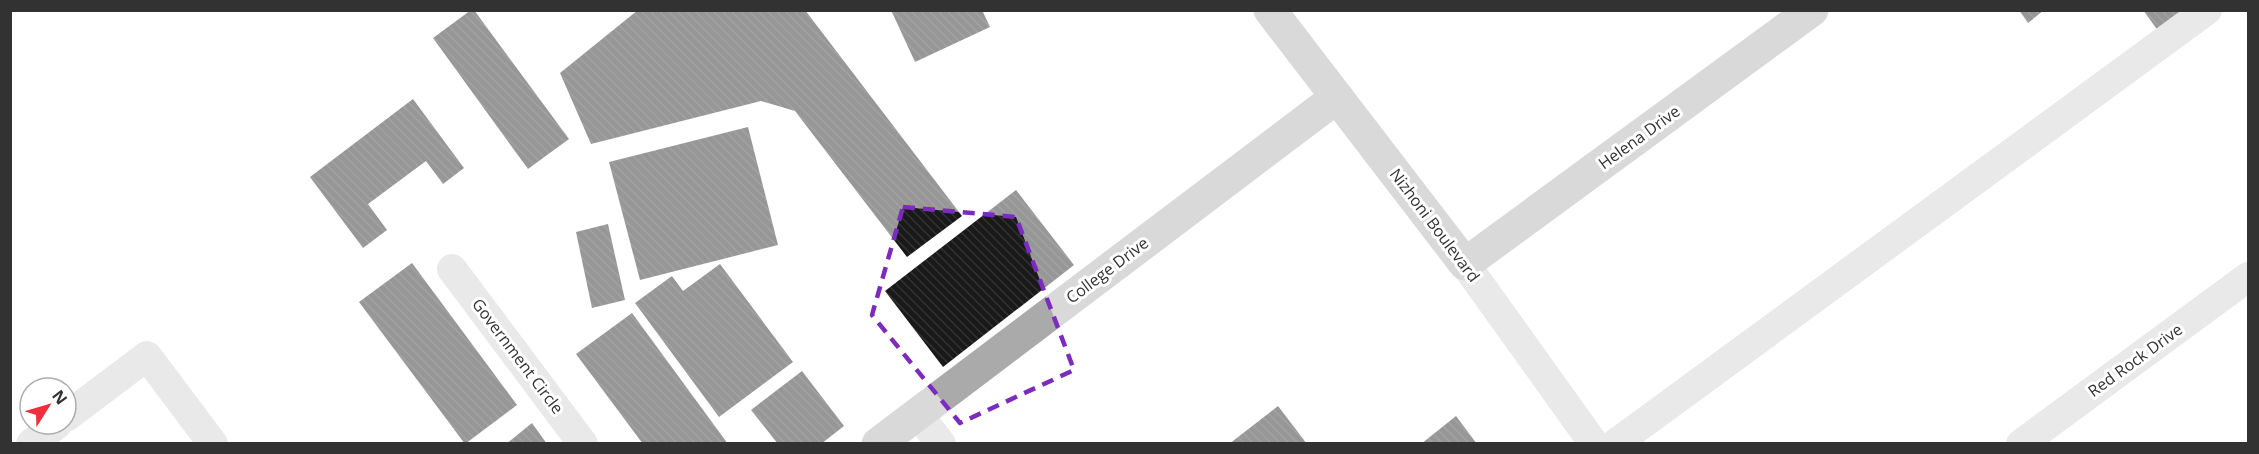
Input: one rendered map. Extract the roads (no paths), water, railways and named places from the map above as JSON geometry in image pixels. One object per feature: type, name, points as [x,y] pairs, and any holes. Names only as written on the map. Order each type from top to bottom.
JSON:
[{"type":"main road","name":"Nizhoni Boulevard","points":[[1270,10],[1465,264]]},
{"type":"main road","name":"Helena Drive","points":[[1465,264],[1812,10]]},
{"type":"main road","name":"College Drive","points":[[878,444],[1337,98]]},
{"type":"street","points":[[1615,444],[2207,10]]},
{"type":"street","name":"Nizhoni Boulevard","points":[[1465,264],[1594,444]]},
{"type":"street","name":"Government Circle","points":[[452,269],[583,444]]},
{"type":"street","name":"Red Rock Drive","points":[[2021,444],[2248,277]]},
{"type":"street","points":[[78,408],[147,356],[213,444]]},
{"type":"street","points":[[917,413],[941,444]]}]
